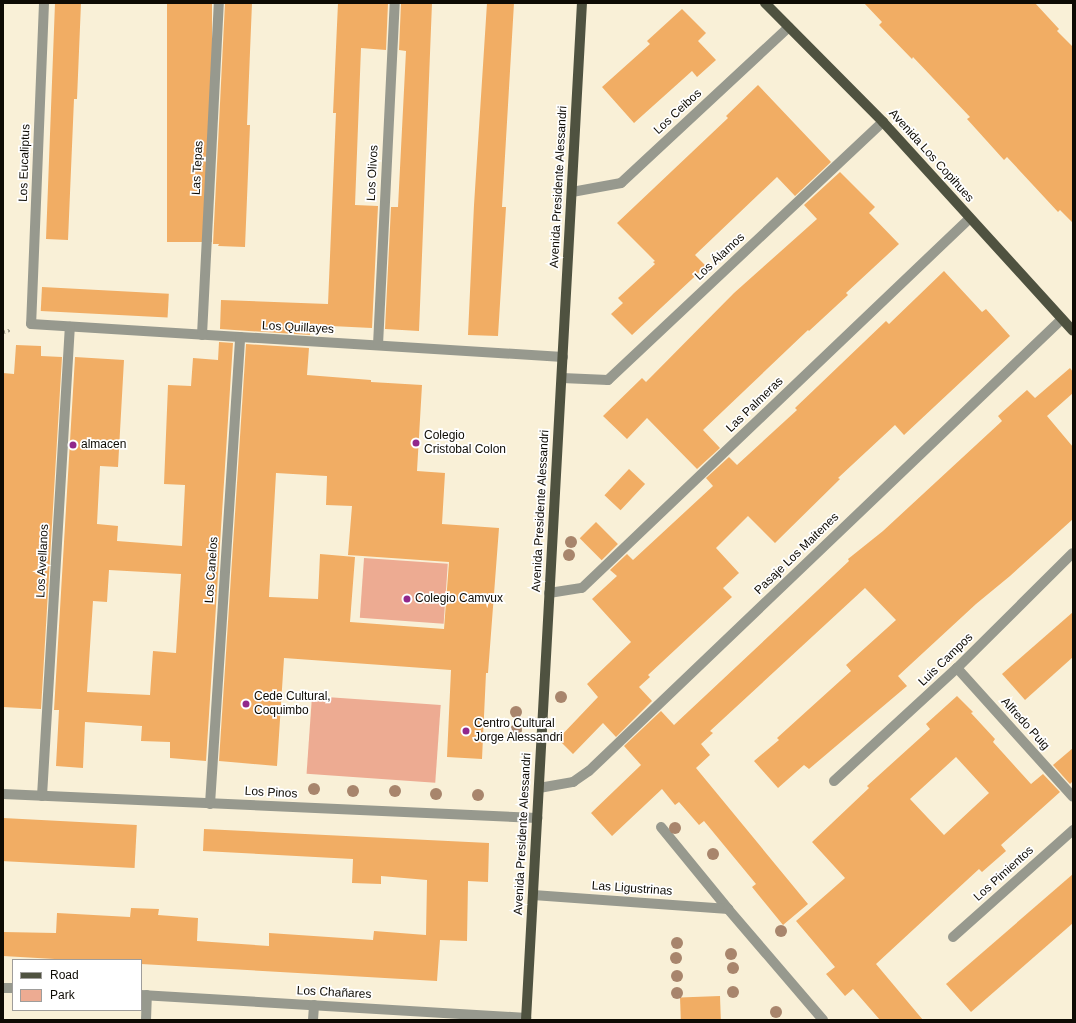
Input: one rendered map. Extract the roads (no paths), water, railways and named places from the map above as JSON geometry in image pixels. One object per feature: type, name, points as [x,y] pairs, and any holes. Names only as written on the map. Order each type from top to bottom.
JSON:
[{"type":"main road","name":"Avenida Presidente Alessandri","points":[[526,1019],[582,3]]},
{"type":"main road","name":"Avenida Los Copihues","points":[[765,3],[883,122],[1073,331]]},
{"type":"street","name":"Los Eucaliptus","points":[[31,324],[44,3]]},
{"type":"street","name":"Las Tepas","points":[[202,335],[219,3]]},
{"type":"street","name":"Los Olivos","points":[[378,345],[395,3]]},
{"type":"street","name":"Los Ceibos","points":[[572,192],[621,182],[789,27]]},
{"type":"street","name":"Los Álamos","points":[[562,378],[608,380],[883,122]]},
{"type":"street","name":"Las Palmeras","points":[[549,593],[582,588],[970,218]]},
{"type":"street","name":"Pasaje Los Maitenes","points":[[539,788],[572,782],[589,771],[1062,319]]},
{"type":"street","name":"Los Quillayes","points":[[31,324],[563,357]]},
{"type":"street","name":"Los Avellanos","points":[[42,796],[70,327]]},
{"type":"street","name":"Los Canelos","points":[[210,804],[240,337]]},
{"type":"street","name":"Luis Campos","points":[[834,781],[957,668],[1073,553]]},
{"type":"street","name":"Alfredo Puig","points":[[957,668],[1073,797]]},
{"type":"street","name":"Los Pinos","points":[[3,794],[537,818]]},
{"type":"street","points":[[661,827],[728,909],[823,1020]]},
{"type":"street","name":"Los Pimientos","points":[[953,937],[1073,830]]},
{"type":"street","name":"Las Ligustrinas","points":[[533,895],[728,909]]},
{"type":"street","points":[[144,995],[146,1020]]},
{"type":"street","name":"Los Chañares","points":[[144,995],[526,1019]]},
{"type":"street","points":[[313,1020],[314,1005]]},
{"type":"place","name":"Colegio Cristobal Colon","points":[[416,443]]},
{"type":"place","name":"almacen","points":[[73,445]]},
{"type":"place","name":"Colegio Camvux","points":[[407,599]]},
{"type":"place","name":"Cede Cultural, Coquimbo","points":[[246,704]]},
{"type":"place","name":"Centro Cultural Jorge Alessandri","points":[[466,731]]}]
